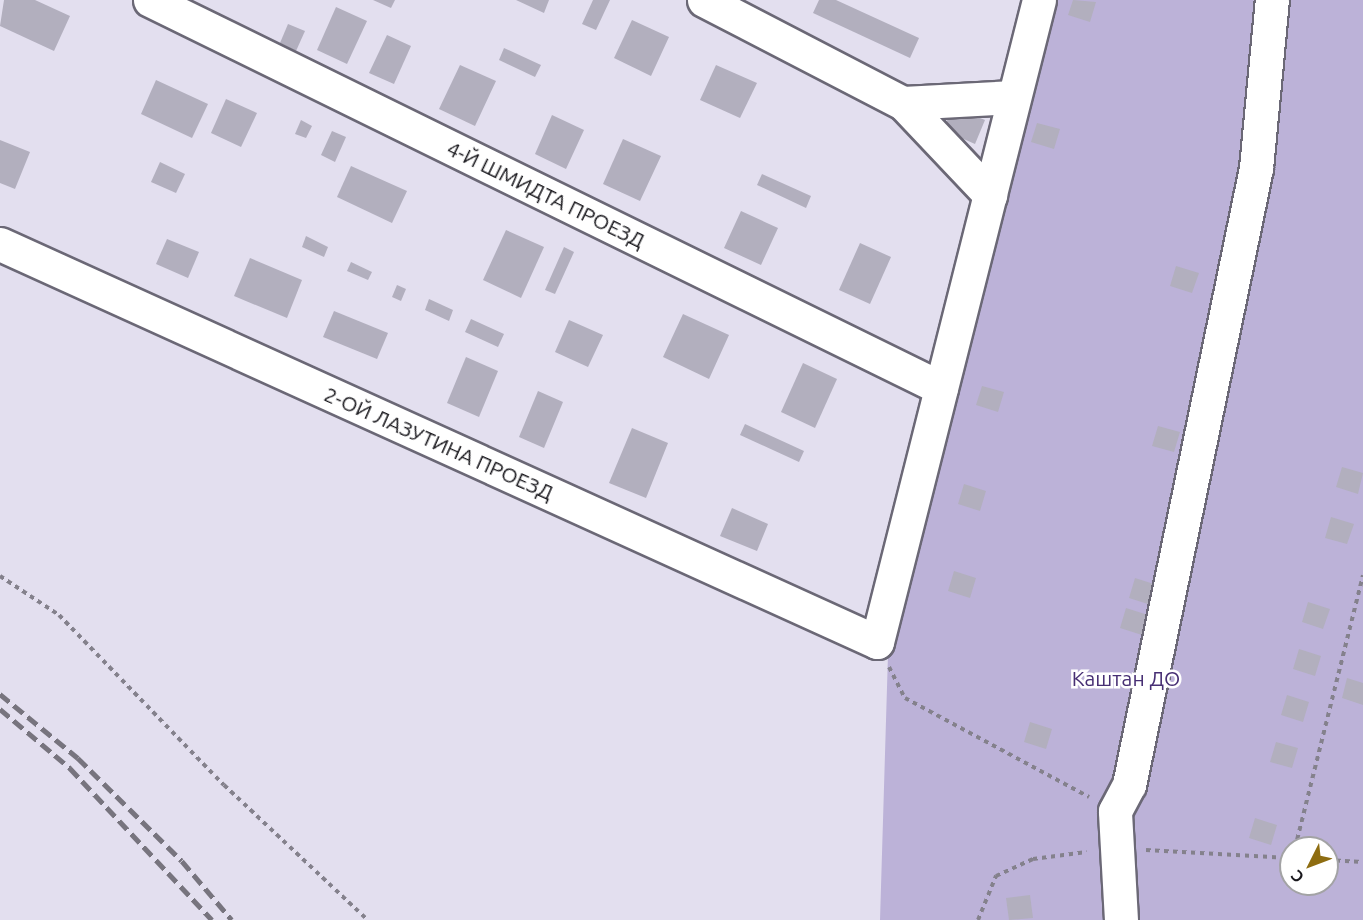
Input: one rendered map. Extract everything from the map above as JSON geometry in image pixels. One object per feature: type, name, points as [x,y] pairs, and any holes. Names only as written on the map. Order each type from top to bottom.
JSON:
[{"type":"street","name":"4-Й ШМИДТА ПРОЕЗД","points":[[150,0],[941,388]]},
{"type":"street","points":[[704,0],[903,103],[990,195]]},
{"type":"street","points":[[877,642],[1039,0]]},
{"type":"street","points":[[1121,920],[1115,811],[1129,785],[1256,168],[1272,0]]},
{"type":"street","points":[[903,103],[1014,97]]},
{"type":"street","name":"2-ОЙ ЛАЗУТИНА ПРОЕЗД","points":[[0,244],[877,642]]},
{"type":"path","points":[[1298,836],[1363,575]]},
{"type":"path","points":[[0,576],[59,615],[224,785],[368,920]]},
{"type":"path","points":[[877,642],[905,698],[1115,811]]},
{"type":"path","points":[[1339,861],[1363,862]]},
{"type":"green space","name":"Каштан ДО","points":[[1052,0],[1363,0],[1363,920],[880,920],[888,654]]},
{"type":"building","points":[[4,0],[35,0],[70,16],[54,51],[0,26]]},
{"type":"building","points":[[373,0],[395,0],[391,8]]},
{"type":"building","points":[[516,0],[549,0],[544,13]]},
{"type":"building","points":[[593,0],[610,0],[596,30],[582,24]]},
{"type":"building","points":[[819,0],[836,0],[919,38],[910,58],[813,13]]},
{"type":"building","points":[[1073,0],[1096,2],[1090,22],[1068,15]]},
{"type":"building","points":[[336,7],[367,21],[347,64],[317,50]]},
{"type":"building","points":[[632,20],[669,37],[651,76],[614,58]]},
{"type":"building","points":[[288,24],[305,31],[296,51],[280,43]]},
{"type":"building","points":[[387,35],[411,46],[394,84],[369,73]]},
{"type":"building","points":[[504,48],[541,65],[535,77],[499,60]]},
{"type":"building","points":[[460,65],[496,81],[475,126],[439,109]]},
{"type":"building","points":[[716,65],[757,83],[740,118],[700,100]]},
{"type":"building","points":[[156,80],[208,104],[192,138],[141,114]]},
{"type":"building","points":[[226,99],[257,113],[241,147],[211,133]]},
{"type":"building","points":[[953,107],[985,120],[975,144],[943,130]]},
{"type":"building","points":[[552,115],[584,130],[566,169],[535,154]]},
{"type":"building","points":[[301,120],[312,126],[306,138],[295,134]]},
{"type":"building","points":[[1037,123],[1060,129],[1054,149],[1031,142]]},
{"type":"building","points":[[332,131],[346,137],[335,162],[321,155]]},
{"type":"building","points":[[623,139],[661,156],[640,201],[603,184]]},
{"type":"building","points":[[0,140],[30,152],[15,189],[0,183]]},
{"type":"building","points":[[160,162],[185,174],[176,193],[151,182]]},
{"type":"building","points":[[351,166],[407,191],[392,223],[337,197]]},
{"type":"building","points":[[762,174],[811,196],[806,208],[757,185]]},
{"type":"building","points":[[741,211],[778,228],[761,265],[724,248]]},
{"type":"building","points":[[506,230],[544,247],[521,298],[483,280]]},
{"type":"building","points":[[306,236],[328,247],[324,257],[302,247]]},
{"type":"building","points":[[167,239],[199,252],[188,278],[156,264]]},
{"type":"building","points":[[860,243],[891,257],[870,304],[839,290]]},
{"type":"building","points":[[564,247],[574,252],[555,294],[545,290]]},
{"type":"building","points":[[250,258],[302,280],[287,318],[234,296]]},
{"type":"building","points":[[351,262],[372,272],[368,280],[347,271]]},
{"type":"building","points":[[1176,266],[1199,273],[1192,293],[1170,286]]},
{"type":"building","points":[[397,285],[406,289],[401,301],[392,297]]},
{"type":"building","points":[[429,299],[453,310],[449,321],[425,310]]},
{"type":"building","points":[[334,311],[388,333],[377,359],[323,337]]},
{"type":"building","points":[[683,314],[729,335],[709,379],[663,357]]},
{"type":"building","points":[[471,319],[504,334],[498,347],[465,332]]},
{"type":"building","points":[[569,320],[603,335],[588,367],[555,352]]},
{"type":"building","points":[[466,357],[498,371],[479,417],[447,403]]},
{"type":"building","points":[[803,363],[837,379],[815,428],[781,412]]},
{"type":"building","points":[[982,386],[1004,392],[998,412],[976,405]]},
{"type":"building","points":[[538,391],[563,402],[544,448],[519,437]]},
{"type":"building","points":[[745,424],[804,451],[799,462],[740,435]]},
{"type":"building","points":[[1158,426],[1180,432],[1174,452],[1152,446]]},
{"type":"building","points":[[632,428],[668,443],[646,498],[609,483]]},
{"type":"building","points":[[1342,467],[1363,473],[1358,494],[1336,487]]},
{"type":"building","points":[[964,484],[986,491],[980,511],[958,504]]},
{"type":"building","points":[[732,508],[768,524],[757,551],[720,536]]},
{"type":"building","points":[[1331,517],[1354,524],[1347,544],[1325,538]]},
{"type":"building","points":[[954,571],[976,578],[970,598],[948,591]]},
{"type":"building","points":[[1135,578],[1157,585],[1151,605],[1129,598]]},
{"type":"building","points":[[1308,602],[1330,609],[1323,629],[1302,622]]},
{"type":"building","points":[[1126,608],[1148,615],[1142,635],[1120,628]]},
{"type":"building","points":[[1299,649],[1321,656],[1315,676],[1293,669]]},
{"type":"building","points":[[1347,678],[1363,683],[1363,705],[1342,698]]},
{"type":"building","points":[[1287,695],[1309,702],[1303,722],[1281,715]]},
{"type":"building","points":[[1030,722],[1052,729],[1046,749],[1024,742]]},
{"type":"building","points":[[1276,742],[1298,748],[1292,768],[1270,762]]},
{"type":"building","points":[[1255,818],[1277,825],[1271,845],[1249,838]]},
{"type":"building","points":[[1030,895],[1033,918],[1009,920],[1006,898]]},
{"type":"railway","points":[[0,694],[78,758],[182,861],[232,920]]},
{"type":"railway","points":[[0,709],[70,768],[212,920]]}]
